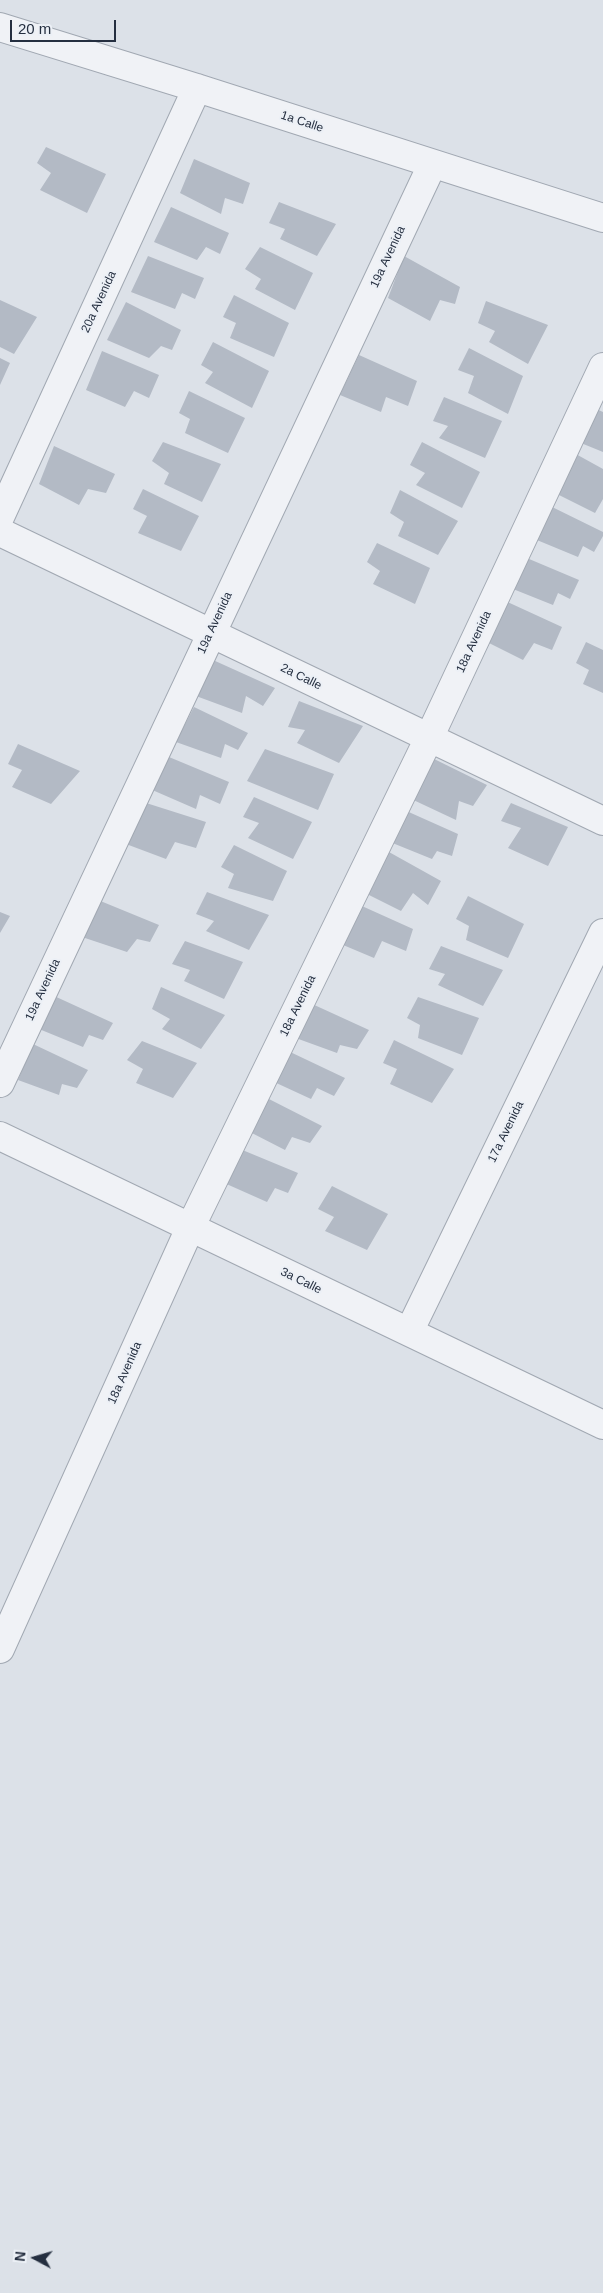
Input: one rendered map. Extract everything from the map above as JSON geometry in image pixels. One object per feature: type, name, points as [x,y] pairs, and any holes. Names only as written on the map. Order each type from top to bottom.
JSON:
[{"type":"street","name":"1a Calle","points":[[0,27],[603,218]]},
{"type":"street","name":"20a Avenida","points":[[0,517],[197,88]]},
{"type":"street","name":"19a Avenida","points":[[0,1083],[432,165]]},
{"type":"street","name":"18a Avenida","points":[[0,1649],[190,1228],[428,738],[603,367]]},
{"type":"street","name":"2a Calle","points":[[0,532],[603,821]]},
{"type":"street","name":"17a Avenida","points":[[409,1332],[603,933]]},
{"type":"street","name":"3a Calle","points":[[0,1136],[603,1425]]},
{"type":"building","points":[[46,147],[106,174],[87,213],[40,190],[51,173],[37,163]]},
{"type":"building","points":[[194,159],[250,183],[243,204],[225,198],[221,214],[180,193]]},
{"type":"building","points":[[279,202],[336,224],[317,256],[280,239],[285,229],[269,223]]},
{"type":"building","points":[[171,207],[229,233],[220,254],[206,247],[197,260],[154,242]]},
{"type":"building","points":[[260,247],[313,273],[295,310],[255,289],[261,279],[245,269]]},
{"type":"building","points":[[148,256],[204,278],[195,299],[182,293],[175,309],[131,292]]},
{"type":"building","points":[[404,256],[460,287],[455,304],[440,300],[430,321],[388,298]]},
{"type":"building","points":[[234,295],[289,323],[274,357],[230,338],[236,323],[223,317]]},
{"type":"building","points":[[0,300],[37,317],[14,354],[0,347]]},
{"type":"building","points":[[486,301],[548,325],[528,364],[489,342],[495,331],[478,323]]},
{"type":"building","points":[[126,302],[181,330],[172,350],[161,346],[149,358],[107,340]]},
{"type":"building","points":[[213,342],[269,371],[252,408],[205,383],[213,372],[201,365]]},
{"type":"building","points":[[469,348],[523,376],[508,414],[468,393],[474,376],[458,370]]},
{"type":"building","points":[[102,351],[159,375],[149,398],[134,391],[125,407],[86,390]]},
{"type":"building","points":[[359,355],[417,381],[408,406],[386,397],[381,412],[340,395]]},
{"type":"building","points":[[0,358],[10,363],[0,385]]},
{"type":"building","points":[[189,391],[245,418],[228,453],[185,433],[190,419],[179,413]]},
{"type":"building","points":[[444,397],[502,421],[485,458],[439,438],[448,426],[433,421]]},
{"type":"building","points":[[592,407],[603,412],[603,452],[576,441]]},
{"type":"building","points":[[163,442],[221,464],[202,502],[164,484],[169,473],[152,461]]},
{"type":"building","points":[[422,442],[480,472],[462,508],[416,485],[425,473],[410,465]]},
{"type":"building","points":[[54,446],[115,474],[106,493],[88,489],[79,505],[39,484]]},
{"type":"building","points":[[574,453],[603,469],[603,499],[595,513],[555,493]]},
{"type":"building","points":[[143,489],[199,516],[181,551],[138,533],[147,516],[133,509]]},
{"type":"building","points":[[400,490],[458,521],[438,555],[398,536],[404,522],[390,513]]},
{"type":"building","points":[[546,504],[603,532],[603,536],[594,552],[583,546],[578,557],[532,538]]},
{"type":"building","points":[[377,543],[430,568],[415,604],[373,584],[380,571],[367,562]]},
{"type":"building","points":[[522,556],[579,580],[570,599],[558,593],[553,605],[508,587]]},
{"type":"building","points":[[501,599],[562,627],[552,650],[534,643],[523,660],[487,642]]},
{"type":"building","points":[[586,642],[603,650],[603,693],[583,684],[589,670],[576,663]]},
{"type":"building","points":[[213,660],[275,688],[263,706],[246,696],[242,713],[196,696]]},
{"type":"building","points":[[299,701],[363,726],[339,763],[297,743],[305,730],[288,727]]},
{"type":"building","points":[[194,707],[248,733],[238,750],[225,744],[221,758],[176,742]]},
{"type":"building","points":[[18,744],[80,771],[51,804],[12,787],[22,770],[8,764]]},
{"type":"building","points":[[265,749],[334,774],[318,810],[247,781]]},
{"type":"building","points":[[428,756],[487,785],[473,806],[459,801],[456,820],[407,797]]},
{"type":"building","points":[[169,757],[229,782],[220,804],[200,795],[196,809],[150,789]]},
{"type":"building","points":[[254,797],[312,822],[293,859],[248,838],[259,823],[243,817]]},
{"type":"building","points":[[143,802],[206,822],[196,848],[175,842],[166,859],[126,844]]},
{"type":"building","points":[[511,803],[568,827],[548,866],[508,848],[521,828],[501,821]]},
{"type":"building","points":[[402,809],[458,834],[452,856],[437,851],[432,859],[390,842]]},
{"type":"building","points":[[234,845],[287,871],[273,901],[228,888],[234,874],[221,867]]},
{"type":"building","points":[[380,847],[441,881],[428,905],[413,893],[401,911],[361,891]]},
{"type":"building","points":[[207,892],[269,915],[249,950],[206,931],[214,921],[196,914]]},
{"type":"building","points":[[468,896],[524,924],[508,958],[466,940],[469,926],[456,919]]},
{"type":"building","points":[[98,900],[159,925],[150,942],[137,939],[127,952],[82,937]]},
{"type":"building","points":[[353,902],[413,929],[406,951],[382,941],[374,958],[336,942]]},
{"type":"building","points":[[0,912],[10,916],[0,933]]},
{"type":"building","points":[[185,941],[243,962],[224,999],[184,981],[190,970],[172,964]]},
{"type":"building","points":[[441,946],[503,970],[483,1006],[438,985],[445,974],[429,969]]},
{"type":"building","points":[[161,987],[225,1015],[201,1049],[162,1029],[170,1019],[152,1009]]},
{"type":"building","points":[[52,995],[113,1023],[103,1040],[89,1035],[83,1047],[39,1029]]},
{"type":"building","points":[[418,997],[479,1018],[462,1055],[418,1038],[420,1025],[407,1018]]},
{"type":"building","points":[[310,1003],[369,1030],[357,1049],[340,1045],[337,1053],[293,1037]]},
{"type":"building","points":[[394,1040],[454,1069],[432,1103],[390,1084],[397,1069],[383,1063]]},
{"type":"building","points":[[142,1041],[197,1063],[173,1098],[136,1083],[143,1069],[127,1060]]},
{"type":"building","points":[[33,1044],[88,1070],[77,1088],[62,1084],[59,1095],[18,1080]]},
{"type":"building","points":[[286,1050],[345,1078],[334,1096],[317,1088],[311,1099],[272,1081]]},
{"type":"building","points":[[265,1097],[322,1126],[310,1143],[292,1137],[285,1150],[246,1130]]},
{"type":"building","points":[[240,1149],[298,1173],[288,1193],[275,1188],[267,1202],[222,1182]]},
{"type":"building","points":[[332,1186],[388,1214],[367,1250],[325,1231],[334,1217],[318,1209]]}]
